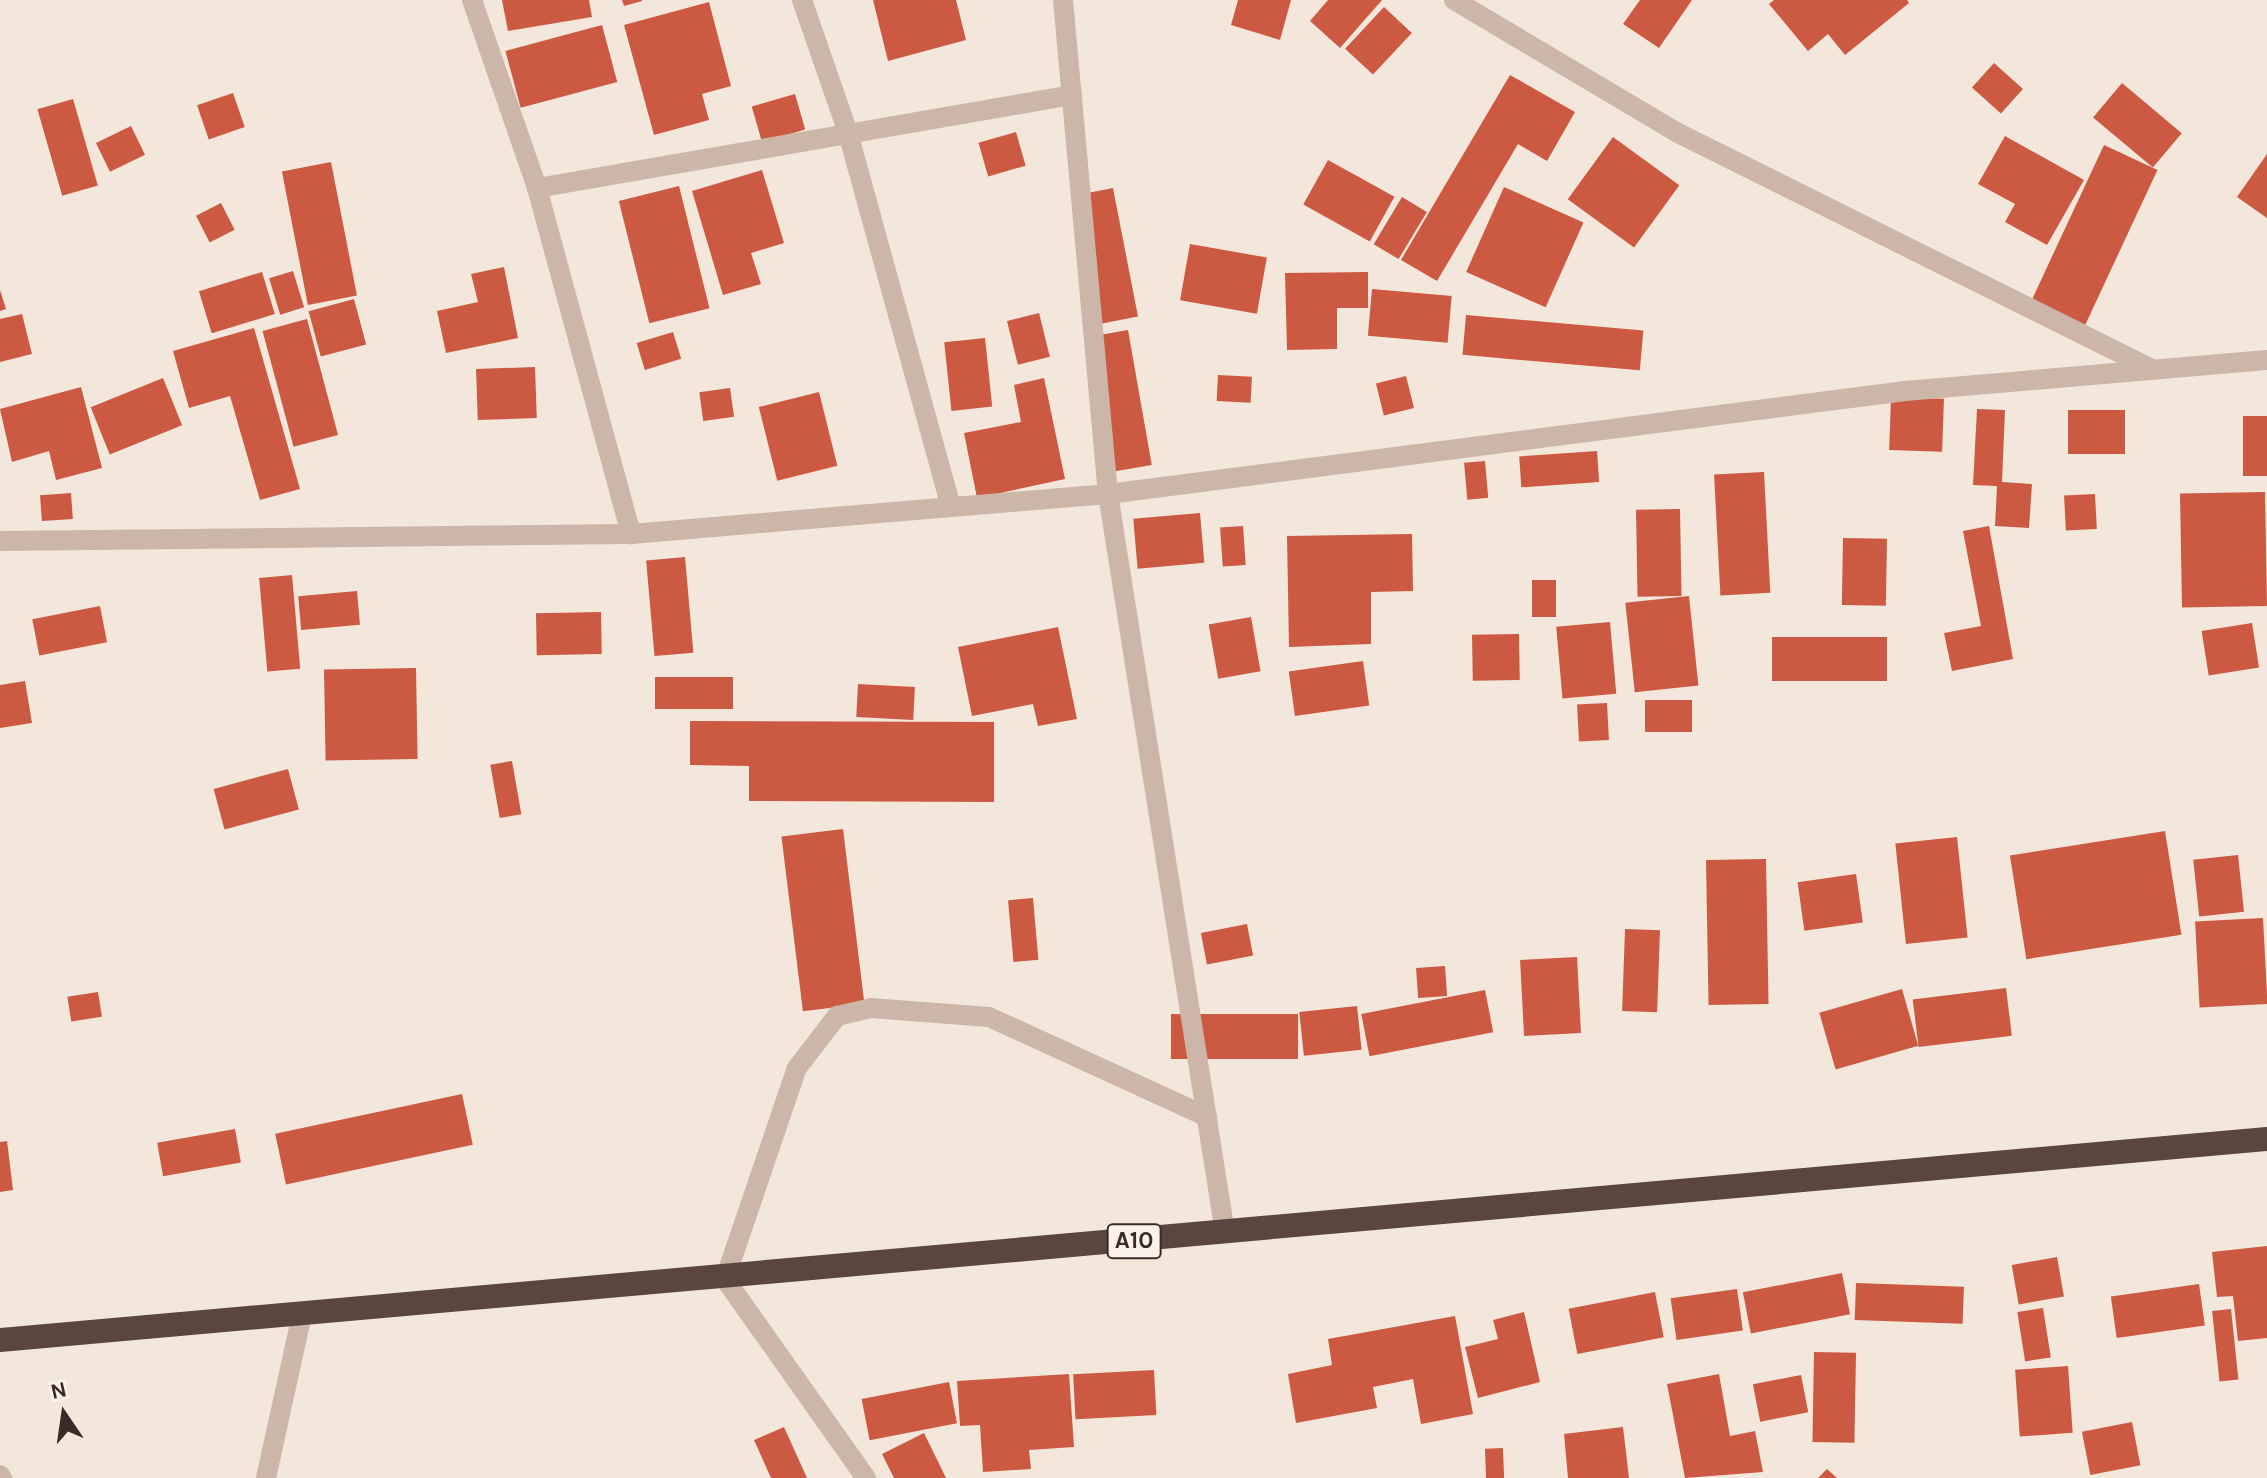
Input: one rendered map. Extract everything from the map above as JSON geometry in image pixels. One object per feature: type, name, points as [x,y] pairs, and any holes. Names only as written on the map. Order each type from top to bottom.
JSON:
[{"type":"highway","name":"A10","points":[[0,1340],[725,1279],[2267,1139]]},
{"type":"street","points":[[472,0],[537,188],[631,534]]},
{"type":"street","points":[[802,0],[848,133],[951,507]]},
{"type":"street","points":[[1063,0],[1108,494],[1225,1233]]},
{"type":"street","points":[[1454,0],[1678,133],[2151,368]]},
{"type":"street","points":[[537,188],[1072,95]]},
{"type":"street","points":[[0,541],[631,534],[1108,494],[1905,391],[2267,360]]},
{"type":"street","points":[[866,1478],[725,1279],[797,1068],[837,1016],[871,1008],[989,1017],[1207,1117]]},
{"type":"street","points":[[266,1478],[302,1314]]},
{"type":"building","points":[[502,0],[589,0],[592,17],[508,31]]},
{"type":"building","points":[[622,0],[642,0],[642,1],[624,6]]},
{"type":"building","points":[[873,0],[956,0],[966,40],[888,61]]},
{"type":"building","points":[[1238,0],[1291,0],[1280,40],[1231,25]]},
{"type":"building","points":[[1328,0],[1382,0],[1340,48],[1310,21]]},
{"type":"building","points":[[1640,0],[1692,0],[1659,48],[1623,24]]},
{"type":"building","points":[[1774,0],[1907,0],[1909,3],[1845,55],[1828,34],[1808,51],[1769,4]]},
{"type":"building","points":[[709,2],[731,86],[702,94],[709,120],[654,135],[624,25]]},
{"type":"building","points":[[1384,7],[1412,33],[1373,75],[1345,49]]},
{"type":"building","points":[[602,25],[617,82],[521,108],[505,51]]},
{"type":"building","points":[[1994,63],[2023,89],[2001,114],[1972,88]]},
{"type":"building","points":[[1510,75],[1575,112],[1547,161],[1518,144],[1437,281],[1401,260]]},
{"type":"building","points":[[2122,83],[2182,133],[2153,168],[2093,117]]},
{"type":"building","points":[[233,93],[245,127],[209,139],[197,105]]},
{"type":"building","points":[[795,94],[805,130],[762,142],[752,106]]},
{"type":"building","points":[[73,99],[98,186],[62,196],[37,109]]},
{"type":"building","points":[[131,126],[145,155],[110,172],[96,143]]},
{"type":"building","points":[[1016,132],[1026,166],[988,176],[979,143]]},
{"type":"building","points":[[2005,136],[2084,180],[2047,245],[2005,222],[2015,204],[1978,184]]},
{"type":"building","points":[[1613,137],[1679,185],[1634,247],[1568,199]]},
{"type":"building","points":[[2104,145],[2157,170],[2084,327],[2031,302]]},
{"type":"building","points":[[2267,154],[2267,218],[2237,197]]},
{"type":"building","points":[[1328,160],[1394,197],[1370,241],[1303,205]]},
{"type":"building","points":[[331,162],[357,296],[308,305],[282,172]]},
{"type":"building","points":[[762,170],[784,243],[751,253],[761,284],[723,295],[692,191]]},
{"type":"building","points":[[679,186],[709,308],[649,323],[619,201]]},
{"type":"building","points":[[1504,187],[1583,222],[1546,307],[1466,272]]},
{"type":"building","points":[[1113,188],[1138,317],[1101,324],[1076,195]]},
{"type":"building","points":[[1402,197],[1427,212],[1399,259],[1374,244]]},
{"type":"building","points":[[221,203],[235,230],[210,242],[196,216]]},
{"type":"building","points":[[1190,244],[1267,258],[1257,314],[1180,300]]},
{"type":"building","points":[[504,267],[518,338],[446,353],[437,311],[478,302],[471,274]]},
{"type":"building","points":[[293,271],[304,307],[280,315],[269,278]]},
{"type":"building","points":[[262,272],[275,314],[212,333],[199,291]]},
{"type":"building","points":[[1368,272],[1368,308],[1337,308],[1337,349],[1287,350],[1285,273]]},
{"type":"building","points":[[1372,289],[1452,296],[1448,343],[1368,336]]},
{"type":"building","points":[[0,290],[6,309],[0,311]]},
{"type":"building","points":[[354,299],[366,344],[321,357],[309,311]]},
{"type":"building","points":[[1039,313],[1050,357],[1018,365],[1007,321]]},
{"type":"building","points":[[22,314],[32,354],[0,362],[0,319]]},
{"type":"building","points":[[1466,315],[1643,331],[1640,370],[1463,355]]},
{"type":"building","points":[[307,319],[338,435],[294,447],[263,331]]},
{"type":"building","points":[[254,328],[300,489],[260,500],[230,396],[189,408],[173,351]]},
{"type":"building","points":[[1128,330],[1152,465],[1115,471],[1092,336]]},
{"type":"building","points":[[673,332],[681,359],[645,370],[637,343]]},
{"type":"building","points":[[985,338],[992,407],[951,411],[944,342]]},
{"type":"building","points":[[535,367],[537,418],[478,420],[476,369]]},
{"type":"building","points":[[1218,375],[1252,377],[1251,403],[1217,401]]},
{"type":"building","points":[[1406,376],[1414,408],[1384,416],[1376,383]]},
{"type":"building","points":[[163,378],[182,425],[110,455],[91,407]]},
{"type":"building","points":[[1044,378],[1065,479],[977,498],[964,433],[1021,422],[1014,385]]},
{"type":"building","points":[[81,387],[102,468],[56,480],[49,451],[12,462],[0,409]]},
{"type":"building","points":[[730,388],[734,417],[703,421],[699,392]]},
{"type":"building","points":[[819,392],[837,466],[777,481],[759,407]]},
{"type":"building","points":[[1891,397],[1944,399],[1942,452],[1889,450]]},
{"type":"building","points":[[1977,409],[2005,410],[2002,482],[2032,484],[2029,528],[1995,526],[1997,486],[1973,485]]},
{"type":"building","points":[[2068,410],[2125,410],[2125,454],[2068,454]]},
{"type":"building","points":[[2243,416],[2267,416],[2267,476],[2243,476]]},
{"type":"building","points":[[1597,451],[1599,482],[1521,487],[1519,456]]},
{"type":"building","points":[[1485,461],[1488,498],[1467,500],[1464,463]]},
{"type":"building","points":[[1764,472],[1770,593],[1720,595],[1714,475]]},
{"type":"building","points":[[2265,492],[2267,606],[2182,607],[2180,493]]},
{"type":"building","points":[[71,493],[73,519],[42,521],[40,495]]},
{"type":"building","points":[[2095,494],[2097,529],[2066,531],[2064,496]]},
{"type":"building","points":[[1680,509],[1682,596],[1638,597],[1636,510]]},
{"type":"building","points":[[1200,513],[1204,563],[1138,569],[1133,519]]},
{"type":"building","points":[[1243,526],[1246,565],[1223,567],[1220,528]]},
{"type":"building","points":[[1989,526],[2013,659],[1952,671],[1944,633],[1981,626],[1963,531]]},
{"type":"building","points":[[1412,534],[1413,591],[1371,592],[1371,644],[1289,647],[1287,536]]},
{"type":"building","points":[[1843,538],[1887,539],[1886,606],[1842,605]]},
{"type":"building","points":[[685,557],[693,653],[655,656],[646,560]]},
{"type":"building","points":[[292,575],[300,669],[267,672],[259,578]]},
{"type":"building","points":[[1532,580],[1556,580],[1556,617],[1532,617]]},
{"type":"building","points":[[357,591],[360,625],[301,630],[298,596]]},
{"type":"building","points":[[1689,596],[1698,686],[1635,692],[1625,603]]},
{"type":"building","points":[[100,606],[107,642],[39,655],[32,619]]},
{"type":"building","points":[[601,612],[602,654],[537,655],[536,613]]},
{"type":"building","points":[[1251,617],[1261,671],[1218,679],[1209,624]]},
{"type":"building","points":[[1610,622],[1616,694],[1562,698],[1556,627]]},
{"type":"building","points":[[2252,623],[2259,667],[2209,675],[2202,631]]},
{"type":"building","points":[[1058,627],[1077,719],[1038,726],[1033,704],[972,716],[958,647]]},
{"type":"building","points":[[1519,634],[1520,680],[1473,681],[1472,635]]},
{"type":"building","points":[[1772,637],[1887,637],[1887,681],[1772,681]]},
{"type":"building","points":[[1363,661],[1369,706],[1295,716],[1289,671]]},
{"type":"building","points":[[416,668],[418,759],[326,761],[324,670]]},
{"type":"building","points":[[655,677],[733,677],[733,709],[655,709]]},
{"type":"building","points":[[25,681],[32,723],[0,728],[0,685]]},
{"type":"building","points":[[858,684],[915,687],[913,720],[856,717]]},
{"type":"building","points":[[1645,700],[1692,700],[1692,732],[1645,732]]},
{"type":"building","points":[[1607,703],[1609,740],[1579,742],[1577,705]]},
{"type":"building","points":[[690,721],[994,722],[994,802],[749,801],[749,766],[690,765]]},
{"type":"building","points":[[512,761],[521,814],[500,818],[490,765]]},
{"type":"building","points":[[288,769],[299,810],[224,829],[214,789]]},
{"type":"building","points":[[843,829],[864,1004],[803,1011],[781,837]]},
{"type":"building","points":[[2165,831],[2181,935],[2026,959],[2010,856]]},
{"type":"building","points":[[1957,837],[1968,937],[1906,944],[1895,843]]},
{"type":"building","points":[[2238,855],[2244,912],[2199,916],[2193,860]]},
{"type":"building","points":[[1766,859],[1769,1004],[1709,1005],[1706,860]]},
{"type":"building","points":[[1856,874],[1863,923],[1804,931],[1798,882]]},
{"type":"building","points":[[1033,898],[1038,960],[1013,962],[1008,900]]},
{"type":"building","points":[[2263,918],[2267,1004],[2200,1007],[2195,922]]},
{"type":"building","points":[[1247,924],[1253,955],[1207,964],[1201,933]]},
{"type":"building","points":[[1625,929],[1660,930],[1657,1012],[1622,1011]]},
{"type":"building","points":[[1577,957],[1581,1033],[1524,1036],[1520,960]]},
{"type":"building","points":[[1445,966],[1447,996],[1418,998],[1416,968]]},
{"type":"building","points":[[2006,988],[2012,1036],[1919,1047],[1913,999]]},
{"type":"building","points":[[1902,989],[1918,1046],[1836,1069],[1819,1013]]},
{"type":"building","points":[[1485,990],[1493,1032],[1370,1056],[1361,1014]]},
{"type":"building","points":[[98,992],[102,1017],[71,1022],[67,997]]},
{"type":"building","points":[[1357,1006],[1362,1050],[1304,1056],[1299,1012]]},
{"type":"building","points":[[1171,1014],[1298,1014],[1298,1059],[1171,1059]]},
{"type":"building","points":[[462,1094],[473,1145],[286,1185],[275,1134]]},
{"type":"building","points":[[235,1129],[241,1162],[163,1176],[157,1143]]},
{"type":"building","points":[[7,1141],[13,1190],[0,1192],[0,1142]]},
{"type":"building","points":[[2267,1246],[2267,1338],[2238,1341],[2233,1296],[2217,1297],[2212,1252]]},
{"type":"building","points":[[2057,1257],[2064,1296],[2019,1304],[2012,1265]]},
{"type":"building","points":[[1842,1273],[1850,1314],[1751,1334],[1743,1292]]},
{"type":"building","points":[[1856,1283],[1964,1287],[1963,1324],[1855,1320]]},
{"type":"building","points":[[2199,1284],[2205,1326],[2117,1338],[2111,1296]]},
{"type":"building","points":[[1737,1289],[1743,1331],[1676,1340],[1671,1298]]},
{"type":"building","points":[[1655,1292],[1664,1337],[1577,1354],[1569,1309]]},
{"type":"building","points":[[2043,1308],[2051,1357],[2025,1361],[2017,1312]]},
{"type":"building","points":[[2231,1309],[2238,1380],[2220,1382],[2212,1311]]},
{"type":"building","points":[[1524,1312],[1540,1382],[1478,1398],[1465,1347],[1498,1339],[1493,1320]]},
{"type":"building","points":[[1455,1316],[1473,1414],[1421,1424],[1413,1379],[1373,1387],[1377,1408],[1296,1423],[1288,1374],[1332,1365],[1328,1339]]},
{"type":"building","points":[[1814,1352],[1856,1353],[1854,1443],[1812,1442]]},
{"type":"building","points":[[2068,1366],[2073,1433],[2020,1437],[2015,1370]]},
{"type":"building","points":[[1154,1370],[1156,1415],[1075,1419],[1073,1374]]},
{"type":"building","points":[[1069,1374],[1074,1447],[1029,1450],[1031,1469],[983,1472],[980,1425],[960,1426],[957,1381]]},
{"type":"building","points":[[1719,1374],[1730,1436],[1755,1431],[1763,1472],[1685,1478],[1667,1384]]},
{"type":"building","points":[[1801,1375],[1808,1412],[1760,1422],[1753,1384]]},
{"type":"building","points":[[949,1382],[957,1423],[870,1440],[862,1399]]},
{"type":"building","points":[[2132,1422],[2140,1465],[2090,1475],[2082,1432]]},
{"type":"building","points":[[784,1427],[807,1478],[771,1478],[754,1440]]},
{"type":"building","points":[[1623,1427],[1629,1478],[1568,1478],[1564,1434]]},
{"type":"building","points":[[924,1433],[946,1478],[894,1478],[882,1454]]},
{"type":"building","points":[[1503,1448],[1504,1478],[1486,1478],[1485,1449]]},
{"type":"building","points":[[1827,1469],[1837,1478],[1818,1478]]}]
